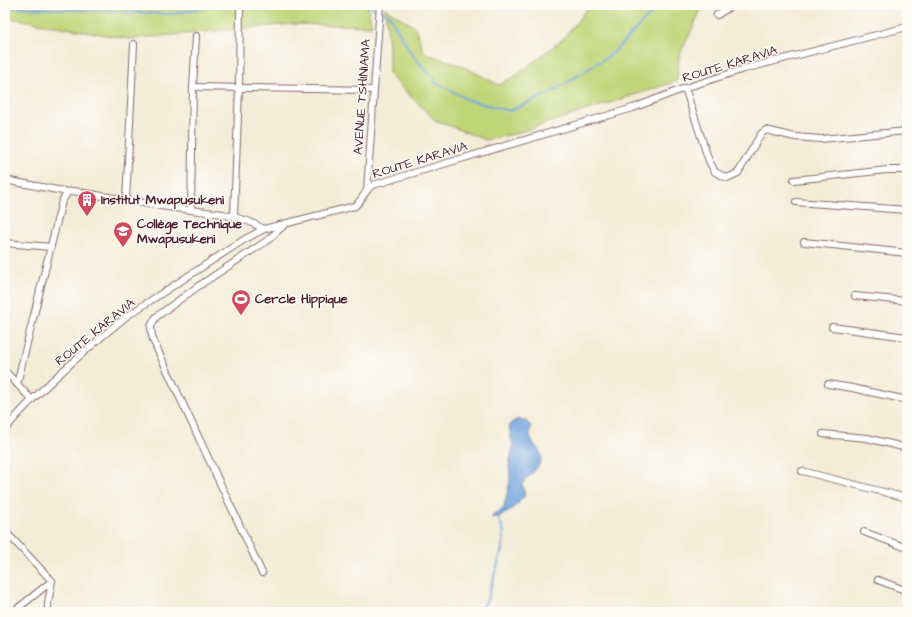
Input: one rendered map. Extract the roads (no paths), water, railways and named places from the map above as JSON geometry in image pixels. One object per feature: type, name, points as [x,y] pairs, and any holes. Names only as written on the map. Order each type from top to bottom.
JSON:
[{"type":"street","points":[[234,216],[239,88],[240,5]]},
{"type":"street","name":"AVENUE TSHINIAMA","points":[[367,190],[380,5]]},
{"type":"street","points":[[717,15],[733,5]]},
{"type":"street","name":"ROUTE KARAVIA","points":[[5,430],[32,400],[82,354],[127,316],[249,236],[264,229],[355,206],[362,200],[367,190],[371,186],[633,108],[685,88],[744,70],[907,27]]},
{"type":"street","points":[[190,210],[193,87],[196,36]]},
{"type":"street","points":[[126,201],[134,44]]},
{"type":"street","points":[[193,87],[374,90]]},
{"type":"street","points":[[685,88],[709,161],[715,172],[727,178],[738,172],[761,134],[766,130],[795,137],[821,139],[907,131]]},
{"type":"street","points":[[794,180],[887,170],[907,170]]},
{"type":"street","points":[[368,175],[373,180],[381,183]]},
{"type":"street","points":[[5,180],[68,192],[73,191],[126,201],[234,216],[264,229]]},
{"type":"street","points":[[17,384],[62,201],[68,192]]},
{"type":"street","points":[[796,202],[907,210]]},
{"type":"street","points":[[262,573],[153,340],[151,330],[153,321],[162,312],[268,240],[285,224]]},
{"type":"street","points":[[804,242],[907,253]]},
{"type":"street","points":[[5,243],[51,247]]},
{"type":"street","points":[[855,296],[907,301]]},
{"type":"street","points":[[832,327],[907,337]]},
{"type":"street","points":[[5,371],[32,400]]},
{"type":"street","points":[[828,384],[907,400]]},
{"type":"street","points":[[824,434],[867,438],[907,448]]},
{"type":"street","points":[[802,471],[907,498]]},
{"type":"street","points":[[5,531],[52,581]]},
{"type":"street","points":[[864,532],[907,548]]},
{"type":"street","points":[[878,580],[907,591]]},
{"type":"street","points":[[13,612],[52,581]]},
{"type":"street","points":[[48,612],[52,581]]},
{"type":"water","points":[[518,419],[526,421],[531,426],[530,436],[540,452],[540,463],[522,484],[525,495],[515,507],[503,515],[492,518],[493,514],[504,507],[510,481],[509,464],[513,447],[509,427],[512,422]]},
{"type":"waterway","points":[[5,7],[172,14],[218,5]]},
{"type":"waterway","points":[[367,5],[389,15],[411,53],[436,82],[468,100],[510,111],[552,92],[612,54],[659,5]]},
{"type":"waterway","points":[[479,612],[487,600],[502,550],[504,532],[498,517]]},
{"type":"place","name":"Institut Mwapusukeni","points":[[87,217]]},
{"type":"place","name":"Collège Technique Mwapusukeni","points":[[123,248]]},
{"type":"place","name":"Cercle Hippique","points":[[241,316]]}]
